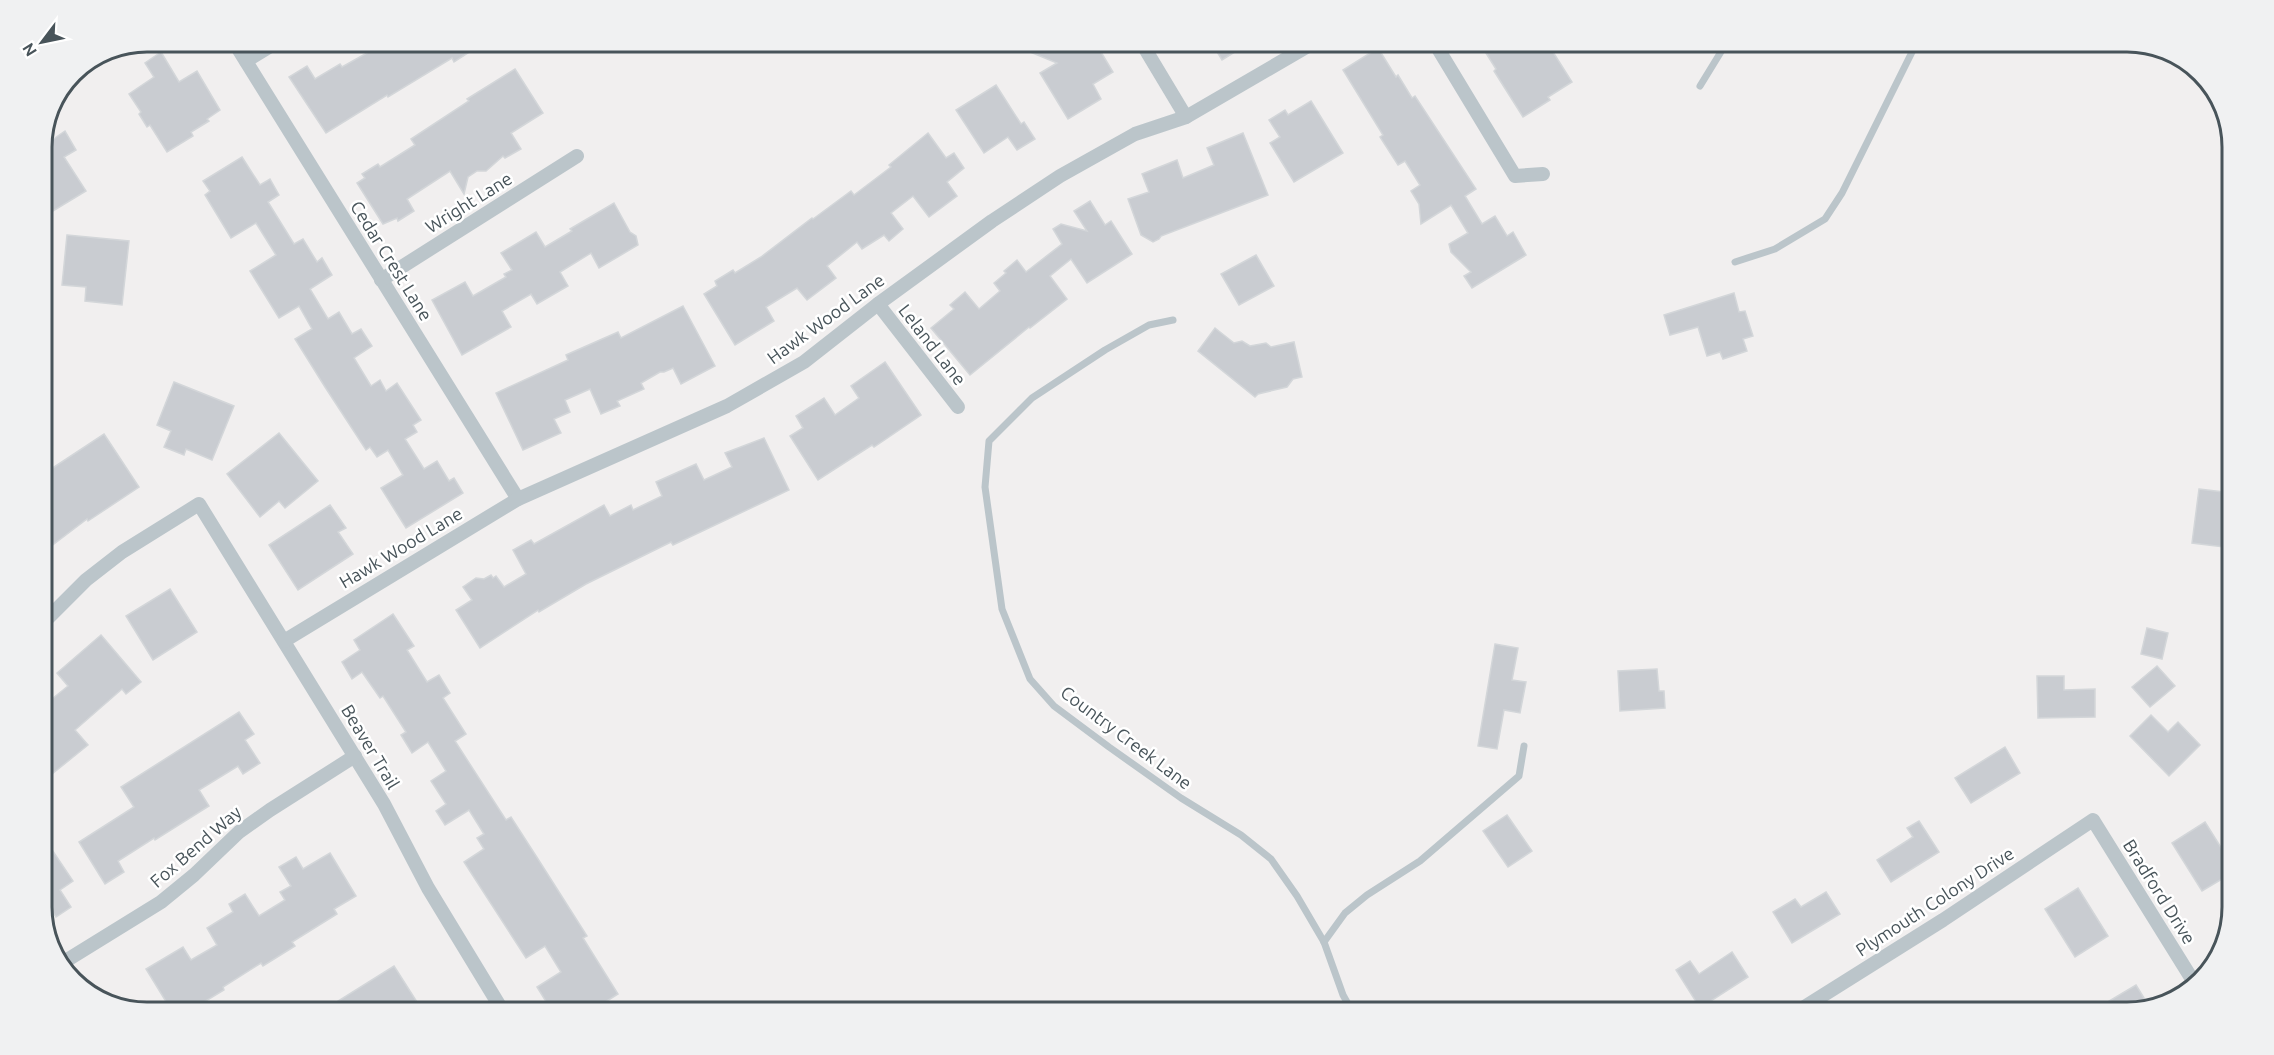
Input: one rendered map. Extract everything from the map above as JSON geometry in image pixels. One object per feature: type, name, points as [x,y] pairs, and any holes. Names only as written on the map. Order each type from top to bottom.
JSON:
[{"type":"street","name":"Cedar Crest Lane","points":[[240,52],[518,499]]},
{"type":"street","points":[[246,61],[261,52]]},
{"type":"street","points":[[1147,52],[1186,117]]},
{"type":"street","name":"Hawk Wood Lane","points":[[284,641],[518,499],[727,406],[804,362],[878,304],[992,221],[1060,176],[1135,134],[1186,117],[1298,52]]},
{"type":"street","points":[[1440,52],[1515,176],[1543,174]]},
{"type":"street","name":"Wright Lane","points":[[381,280],[577,156]]},
{"type":"street","name":"Leland Lane","points":[[878,304],[958,407]]},
{"type":"street","name":"Beaver Trail","points":[[53,613],[86,580],[122,552],[199,504],[384,804],[428,888],[497,1002]]},
{"type":"street","name":"Fox Bend Way","points":[[68,959],[161,902],[194,876],[239,832],[355,756]]},
{"type":"street","name":"Bradford Drive","points":[[2093,820],[2191,977]]},
{"type":"street","name":"Plymouth Colony Drive","points":[[1813,1002],[1943,920],[2093,820]]},
{"type":"lane","points":[[1700,86],[1721,52]]},
{"type":"lane","points":[[1735,262],[1775,249],[1825,219],[1842,193],[1912,52]]},
{"type":"lane","name":"Country Creek Lane","points":[[1173,320],[1149,325],[1105,350],[1032,398],[989,441],[985,487],[1002,609],[1030,680],[1054,706],[1108,747],[1181,798],[1241,835],[1271,859],[1297,896],[1323,942],[1347,1002]]},
{"type":"lane","points":[[1323,942],[1346,913],[1360,901],[1420,861],[1519,776],[1524,746]]},
{"type":"building","points":[[161,52],[179,82],[197,71],[220,110],[207,119],[209,121],[191,132],[193,136],[167,152],[150,125],[147,127],[139,114],[141,112],[129,94],[154,77],[145,63]]},
{"type":"building","points":[[470,52],[454,62],[452,58],[326,133],[289,77],[307,66],[315,79],[340,64],[342,67],[367,53]]},
{"type":"building","points":[[1030,52],[1101,52],[1113,72],[1093,84],[1101,99],[1068,119],[1040,73],[1057,63]]},
{"type":"building","points":[[1217,52],[1235,52],[1222,60]]},
{"type":"building","points":[[1372,52],[1380,52],[1412,98],[1415,96],[1476,189],[1465,196],[1482,224],[1495,216],[1507,236],[1513,232],[1526,255],[1472,288],[1464,276],[1471,272],[1451,252],[1449,244],[1468,233],[1451,205],[1421,224],[1419,204],[1411,191],[1420,185],[1405,161],[1398,165],[1380,137],[1383,135],[1343,70]]},
{"type":"building","points":[[1485,52],[1553,52],[1572,82],[1548,97],[1550,100],[1523,117],[1494,71],[1496,69]]},
{"type":"building","points":[[515,69],[543,113],[511,133],[521,149],[505,158],[503,156],[486,171],[477,171],[468,177],[464,194],[450,171],[407,199],[414,211],[398,221],[397,218],[383,224],[357,183],[365,178],[362,174],[378,164],[380,167],[415,145],[411,139],[469,101],[467,99]]},
{"type":"building","points":[[996,85],[1021,124],[1024,122],[1035,139],[1017,150],[1008,137],[984,153],[956,110]]},
{"type":"building","points":[[1311,101],[1343,153],[1294,182],[1270,143],[1280,137],[1269,120],[1285,110],[1288,115]]},
{"type":"building","points":[[65,131],[76,150],[64,157],[86,191],[53,211],[53,141]]},
{"type":"building","points":[[928,133],[946,158],[954,153],[964,168],[947,182],[957,196],[929,217],[913,196],[891,213],[903,229],[889,241],[884,235],[862,249],[857,242],[827,266],[836,278],[807,300],[797,288],[766,307],[774,321],[735,345],[704,294],[717,286],[715,281],[733,270],[735,273],[761,257],[851,191],[854,195],[891,167],[889,165]]},
{"type":"building","points":[[1243,133],[1268,195],[1161,236],[1153,242],[1141,235],[1128,199],[1149,192],[1142,174],[1177,160],[1183,178],[1214,165],[1207,148]]},
{"type":"building","points":[[242,157],[260,185],[270,179],[279,195],[268,202],[294,244],[303,239],[317,262],[322,258],[332,275],[310,289],[328,319],[339,312],[352,334],[361,329],[372,346],[354,358],[371,386],[380,380],[386,391],[397,383],[421,420],[413,425],[417,432],[405,439],[424,469],[437,461],[449,481],[454,478],[463,493],[406,528],[381,488],[403,475],[388,450],[377,457],[370,447],[366,450],[295,339],[312,329],[299,306],[279,318],[250,271],[276,255],[256,223],[231,238],[205,195],[210,191],[203,181]]},
{"type":"building","points":[[1090,201],[1105,225],[1111,221],[1132,254],[1087,283],[1071,259],[1050,276],[1067,299],[970,375],[931,328],[954,309],[950,305],[965,292],[979,309],[1000,291],[994,283],[1017,260],[1026,272],[1062,244],[1053,229],[1061,224],[1087,231],[1074,211]]},
{"type":"building","points":[[614,203],[630,232],[636,236],[638,245],[599,268],[591,253],[560,272],[568,286],[537,304],[531,294],[502,311],[511,327],[462,355],[432,300],[465,282],[473,296],[506,277],[504,274],[512,270],[501,253],[536,232],[545,247]]},
{"type":"building","points":[[67,235],[129,241],[122,305],[85,301],[86,287],[62,285]]},
{"type":"building","points":[[1256,255],[1274,286],[1239,305],[1221,274]]},
{"type":"building","points":[[1734,293],[1739,312],[1745,311],[1753,336],[1743,339],[1747,351],[1723,359],[1720,352],[1707,356],[1698,327],[1670,335],[1664,315]]},
{"type":"building","points":[[683,306],[715,366],[681,384],[673,368],[660,372],[641,383],[644,389],[617,401],[620,406],[601,414],[590,389],[565,400],[570,412],[554,419],[561,433],[523,450],[496,393],[568,360],[566,355],[618,332],[621,338]]},
{"type":"building","points":[[1215,328],[1234,343],[1242,341],[1250,346],[1266,343],[1271,347],[1294,342],[1302,377],[1293,379],[1287,387],[1258,394],[1255,397],[1198,351]]},
{"type":"building","points":[[885,362],[921,415],[874,447],[872,445],[818,480],[790,436],[803,428],[796,416],[824,398],[835,415],[859,398],[851,386]]},
{"type":"building","points":[[174,382],[234,406],[212,460],[186,449],[184,455],[164,447],[171,431],[157,425]]},
{"type":"building","points":[[279,433],[318,481],[285,508],[279,501],[260,517],[227,474]]},
{"type":"building","points":[[104,434],[139,487],[88,521],[87,519],[53,545],[53,468]]},
{"type":"building","points":[[764,438],[789,490],[673,545],[671,542],[586,584],[539,612],[538,610],[480,648],[456,610],[472,600],[463,587],[476,578],[484,579],[491,575],[493,578],[496,576],[504,587],[526,574],[513,550],[531,540],[534,544],[604,505],[610,516],[631,505],[633,510],[662,496],[656,482],[696,464],[704,480],[732,467],[725,453]]},
{"type":"building","points":[[2199,489],[2221,492],[2222,547],[2192,543]]},
{"type":"building","points":[[330,505],[346,528],[338,532],[353,554],[298,590],[269,545]]},
{"type":"building","points":[[170,589],[197,632],[153,660],[126,616]]},
{"type":"building","points":[[393,614],[414,646],[407,650],[427,682],[439,675],[450,693],[443,698],[466,734],[455,741],[506,820],[511,817],[587,936],[583,938],[618,994],[605,1002],[546,1002],[537,987],[561,972],[545,946],[526,958],[464,862],[484,849],[477,838],[484,834],[469,810],[445,825],[436,811],[446,804],[431,781],[446,771],[428,742],[412,753],[401,735],[406,732],[383,696],[380,698],[362,672],[352,679],[342,662],[360,650],[354,640]]},
{"type":"building","points":[[2147,628],[2168,633],[2162,659],[2141,654]]},
{"type":"building","points":[[101,635],[141,682],[126,694],[122,689],[75,730],[88,745],[53,773],[53,698],[68,686],[57,673]]},
{"type":"building","points":[[1495,644],[1518,648],[1512,680],[1526,682],[1520,713],[1504,710],[1497,749],[1478,746]]},
{"type":"building","points":[[2157,666],[2175,686],[2150,707],[2132,687]]},
{"type":"building","points":[[1657,669],[1659,691],[1664,691],[1665,708],[1620,711],[1618,671]]},
{"type":"building","points":[[2037,676],[2064,676],[2064,690],[2095,689],[2095,717],[2038,718]]},
{"type":"building","points":[[239,712],[254,734],[245,740],[260,763],[243,774],[238,766],[199,790],[209,806],[118,861],[124,872],[105,884],[79,842],[134,807],[121,787]]},
{"type":"building","points":[[2151,715],[2168,732],[2178,722],[2200,745],[2169,776],[2130,736]]},
{"type":"building","points":[[2005,747],[2020,773],[1971,803],[1955,778]]},
{"type":"building","points":[[1507,815],[1532,851],[1508,867],[1483,831]]},
{"type":"building","points":[[1919,821],[1939,852],[1891,882],[1877,860],[1913,837],[1907,828]]},
{"type":"building","points":[[2205,822],[2222,849],[2222,879],[2202,891],[2172,843]]},
{"type":"building","points":[[53,851],[73,881],[60,890],[71,907],[56,917],[53,913]]},
{"type":"building","points":[[330,853],[356,896],[334,909],[337,914],[292,942],[295,946],[263,966],[261,963],[204,1002],[166,1002],[146,969],[183,947],[191,960],[217,945],[207,928],[233,912],[229,904],[245,894],[259,916],[285,900],[280,892],[291,886],[279,867],[296,857],[303,869]]},
{"type":"building","points":[[2078,888],[2108,936],[2075,957],[2045,909]]},
{"type":"building","points":[[1826,892],[1840,914],[1792,943],[1773,912],[1795,899],[1801,907]]},
{"type":"building","points":[[1732,952],[1748,977],[1709,1002],[1696,1002],[1676,970],[1690,961],[1699,974]]},
{"type":"building","points":[[394,966],[417,1002],[337,1002]]},
{"type":"building","points":[[2136,985],[2145,1000],[2139,1002],[2107,1002]]}]
